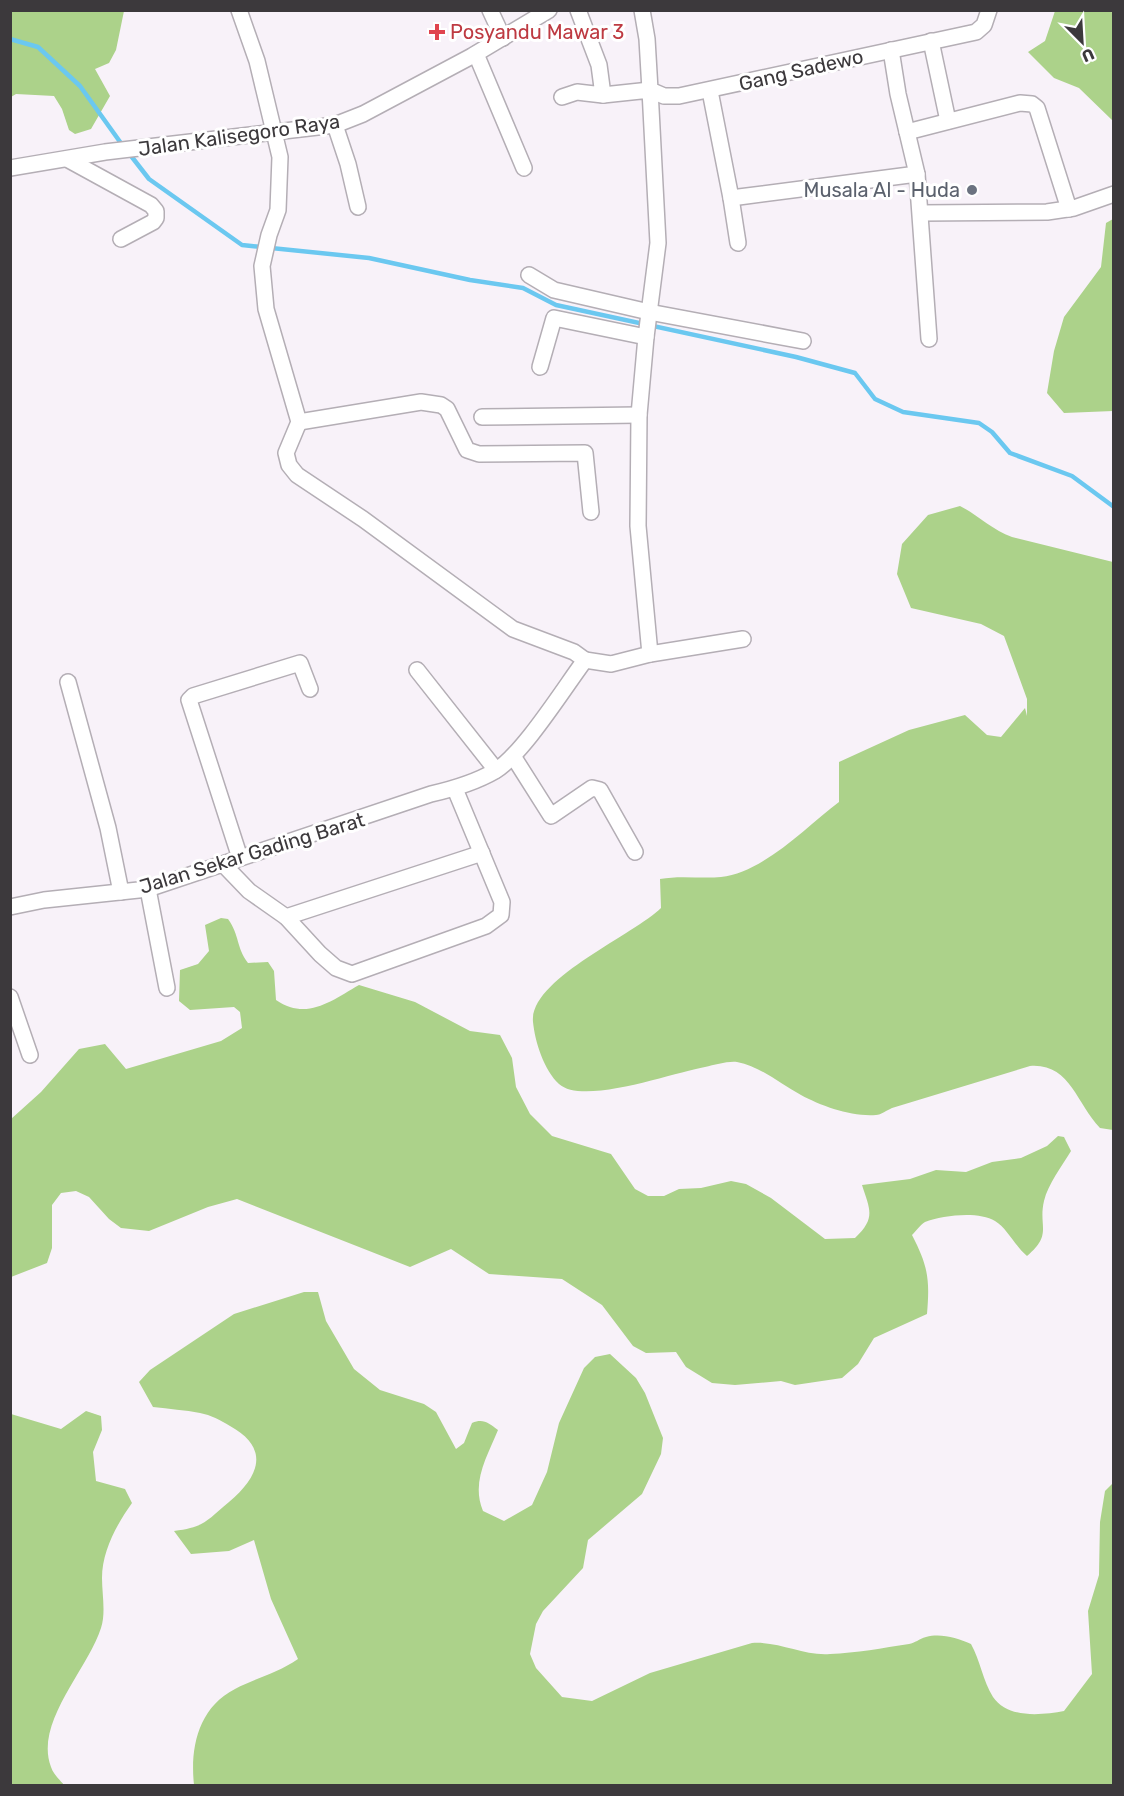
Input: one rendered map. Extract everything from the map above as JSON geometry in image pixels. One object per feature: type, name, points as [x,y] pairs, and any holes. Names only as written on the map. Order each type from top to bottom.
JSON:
[{"type":"street","points":[[239,10],[257,61],[280,157],[278,210],[262,266],[266,309],[299,422],[286,453],[289,465],[297,475],[363,519],[513,629],[556,644],[585,660],[611,664],[650,654],[743,639]]},
{"type":"street","points":[[490,10],[503,38]]},
{"type":"street","name":"Jalan Kalisegoro Raya","points":[[10,168],[139,148],[335,125],[363,114],[476,54],[549,10]]},
{"type":"street","points":[[578,10],[598,64],[603,95]]},
{"type":"street","points":[[642,10],[647,39],[658,243],[646,334],[639,415],[638,526],[650,654]]},
{"type":"street","name":"Gang Sadewo","points":[[562,98],[577,92],[603,95],[650,90],[672,96],[710,91],[969,33],[984,26],[988,10]]},
{"type":"street","points":[[931,41],[948,122]]},
{"type":"street","name":"Gang Sadewo","points":[[891,50],[898,94],[917,174],[929,339]]},
{"type":"street","points":[[476,54],[524,168]]},
{"type":"street","points":[[710,91],[738,243]]},
{"type":"street","points":[[908,132],[1020,103],[1032,104],[1037,108],[1069,209]]},
{"type":"street","points":[[335,125],[358,207]]},
{"type":"street","points":[[67,159],[154,207],[157,215],[153,222],[121,239]]},
{"type":"street","points":[[731,198],[917,174]]},
{"type":"street","points":[[921,213],[1047,212],[1069,209],[1113,194]]},
{"type":"street","points":[[529,275],[554,290],[649,313],[803,341]]},
{"type":"street","points":[[540,367],[554,318],[646,334]]},
{"type":"street","points":[[299,422],[421,402],[441,405],[447,409],[467,450],[479,454],[585,453],[591,512]]},
{"type":"street","points":[[482,417],[639,415]]},
{"type":"street","name":"Jalan Sekar Gading Barat","points":[[10,907],[44,900],[148,889],[330,830],[431,794],[455,789],[496,770],[513,756],[585,660]]},
{"type":"street","points":[[240,858],[189,700],[192,696],[300,663],[310,689]]},
{"type":"street","points":[[417,670],[496,770]]},
{"type":"street","points":[[68,682],[108,828],[121,891]]},
{"type":"street","points":[[513,756],[551,816],[592,788],[600,790],[635,852]]},
{"type":"street","points":[[223,864],[249,891],[286,917],[320,954],[340,970],[352,974],[486,926],[501,915],[502,902],[455,789]]},
{"type":"street","points":[[286,917],[482,853]]},
{"type":"street","points":[[148,889],[167,988]]},
{"type":"street","points":[[10,997],[30,1055]]},
{"type":"green space","points":[[10,11],[124,11],[116,50],[109,63],[95,69],[110,96],[91,129],[75,134],[69,130],[62,109],[54,96],[16,94],[11,97]]},
{"type":"green space","points":[[1055,11],[1110,11],[1113,13],[1113,121],[1079,88],[1054,78],[1028,52],[1045,41]]},
{"type":"green space","points":[[1113,219],[1113,411],[1064,413],[1047,393],[1054,351],[1064,317],[1101,267],[1106,223]]},
{"type":"green space","points":[[960,506],[1012,537],[1113,562],[1113,1130],[1100,1128],[1071,1086],[1054,1071],[1044,1067],[1030,1066],[892,1108],[876,1115],[857,1114],[827,1107],[801,1095],[755,1068],[737,1062],[721,1063],[608,1090],[571,1090],[559,1084],[545,1064],[538,1047],[533,1022],[536,1006],[548,990],[565,974],[661,908],[660,879],[721,877],[737,874],[753,867],[784,847],[839,802],[839,762],[909,730],[965,715],[987,735],[1001,737],[1025,708],[1027,716],[1027,699],[1004,636],[981,624],[911,608],[897,574],[902,544],[928,515]]},
{"type":"green space","points":[[221,918],[228,919],[232,925],[248,963],[268,962],[274,971],[276,1000],[287,1006],[309,1009],[329,1002],[359,985],[415,1002],[470,1031],[500,1035],[512,1058],[516,1087],[530,1114],[552,1136],[611,1154],[635,1189],[648,1196],[664,1196],[679,1189],[701,1188],[731,1181],[746,1184],[771,1198],[825,1239],[855,1238],[869,1219],[869,1207],[862,1185],[910,1179],[936,1170],[966,1172],[992,1162],[1021,1158],[1047,1146],[1058,1136],[1064,1137],[1071,1151],[1046,1195],[1040,1242],[1027,1256],[1003,1228],[988,1218],[961,1215],[941,1217],[925,1222],[912,1235],[927,1273],[927,1314],[874,1338],[858,1364],[842,1378],[795,1385],[781,1381],[735,1385],[712,1383],[686,1367],[676,1352],[646,1353],[633,1346],[602,1305],[562,1279],[489,1274],[451,1249],[410,1267],[237,1199],[208,1207],[149,1231],[121,1228],[109,1219],[89,1197],[76,1191],[61,1193],[52,1205],[52,1248],[47,1263],[11,1277],[11,1119],[41,1092],[79,1049],[105,1044],[126,1069],[221,1041],[242,1028],[240,1012],[234,1007],[190,1010],[179,1001],[180,970],[198,964],[209,951],[205,925]]},
{"type":"green space","points":[[304,1292],[318,1292],[326,1321],[354,1369],[380,1390],[424,1404],[436,1412],[456,1449],[464,1443],[472,1423],[483,1421],[498,1430],[485,1460],[479,1490],[483,1511],[504,1521],[532,1505],[547,1472],[559,1423],[584,1368],[595,1357],[610,1354],[636,1378],[645,1393],[663,1438],[661,1454],[642,1494],[588,1540],[583,1568],[543,1611],[536,1624],[530,1654],[536,1668],[562,1697],[592,1701],[650,1673],[752,1643],[772,1644],[810,1653],[830,1654],[909,1644],[926,1637],[943,1636],[971,1644],[993,1697],[1007,1709],[1026,1714],[1064,1711],[1092,1674],[1088,1611],[1099,1575],[1100,1522],[1105,1491],[1113,1483],[1113,1785],[194,1785],[195,1743],[199,1730],[212,1707],[235,1689],[298,1659],[271,1599],[254,1540],[229,1551],[191,1554],[174,1531],[199,1525],[240,1492],[248,1482],[256,1463],[251,1444],[243,1435],[212,1416],[153,1407],[139,1382],[150,1370],[234,1314]]},
{"type":"green space","points":[[86,1411],[101,1416],[102,1430],[93,1452],[96,1481],[125,1489],[132,1503],[116,1529],[105,1558],[102,1578],[101,1628],[56,1714],[50,1732],[48,1750],[51,1767],[64,1785],[11,1785],[11,1414],[61,1429]]},
{"type":"waterway","points":[[10,39],[38,47],[80,86],[123,146]]},
{"type":"waterway","points":[[128,152],[149,179],[242,245],[369,258],[470,280],[523,288],[556,305],[796,357],[855,373],[875,399],[903,412],[979,423],[992,432],[1010,453],[1072,476],[1114,507]]},
{"type":"place","name":"Posyandu Mawar 3","points":[[437,32]]},
{"type":"place","name":"Musala Al - Huda","points":[[972,190]]}]
